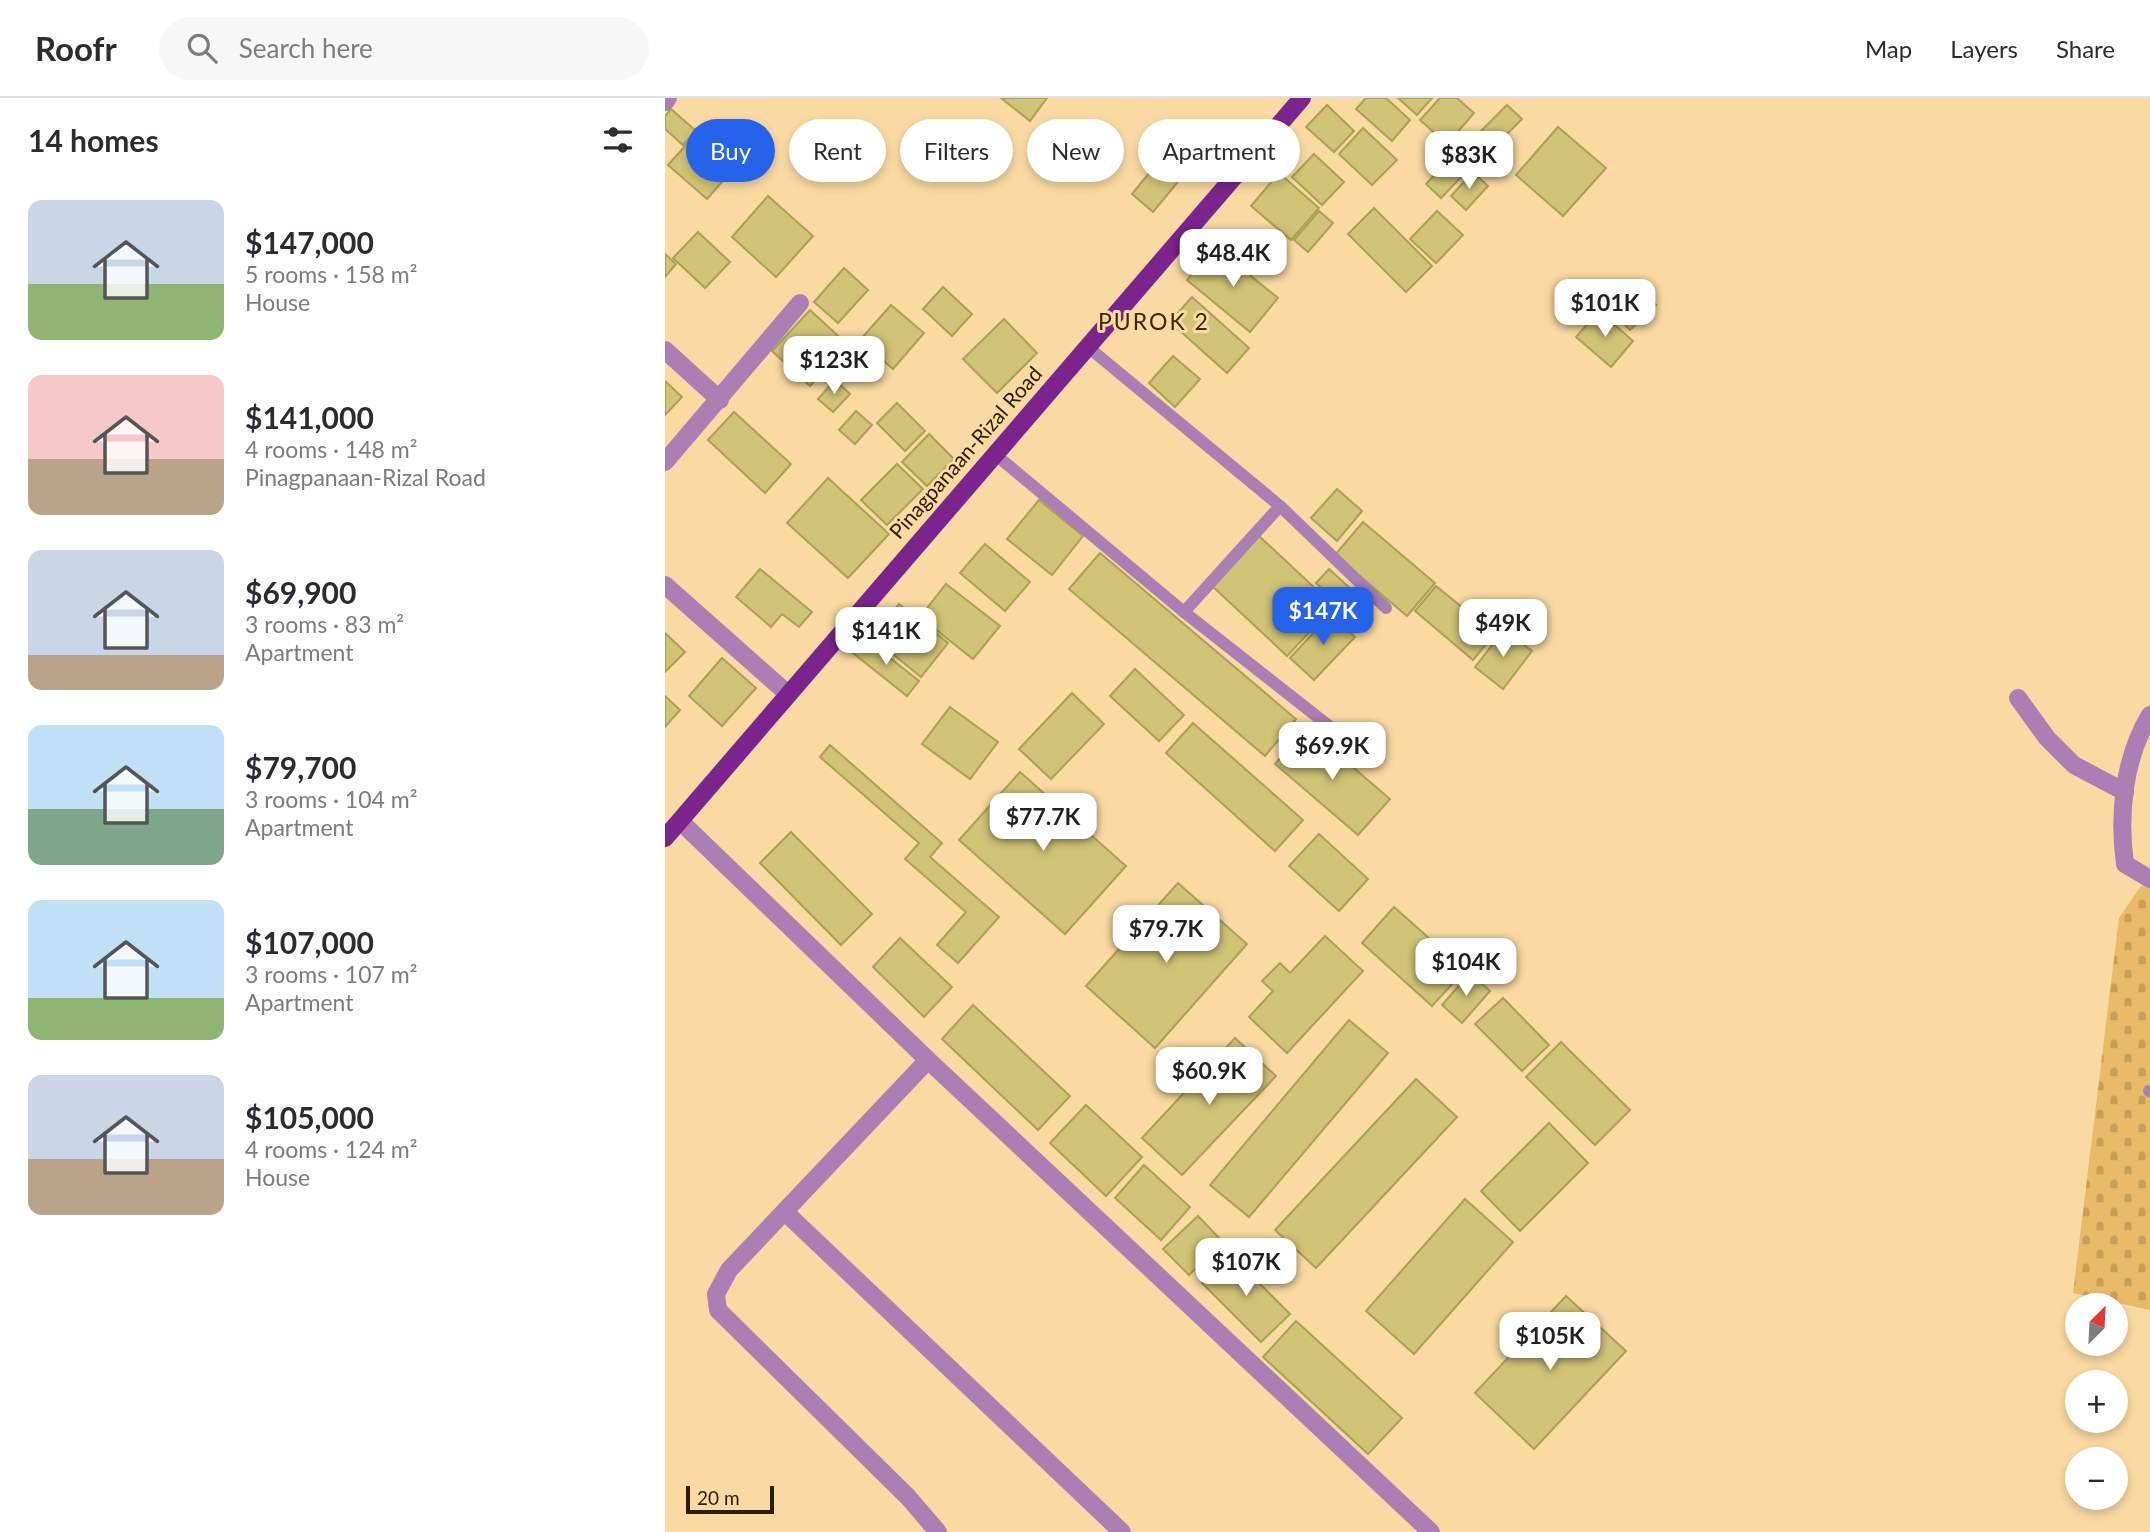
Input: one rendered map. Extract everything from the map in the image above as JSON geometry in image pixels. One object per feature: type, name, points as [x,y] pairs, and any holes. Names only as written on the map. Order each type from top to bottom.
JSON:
[{"type":"main road","name":"Pinagpanaan-Rizal Road","points":[[665,838],[1302,98]]},
{"type":"street","points":[[665,102],[669,98]]},
{"type":"street","points":[[665,462],[800,303]]},
{"type":"street","points":[[665,350],[720,400]]},
{"type":"street","points":[[665,585],[788,694]]},
{"type":"street","points":[[2018,698],[2047,738],[2074,765],[2125,792]]},
{"type":"street","points":[[2150,715],[2136,738],[2125,792],[2121,835],[2125,864],[2150,879]]},
{"type":"street","points":[[680,821],[928,1060],[1431,1532]]},
{"type":"street","points":[[928,1060],[729,1270],[716,1294],[718,1310],[908,1497],[938,1532]]},
{"type":"street","points":[[785,1212],[1122,1532]]},
{"type":"lane","points":[[1088,347],[1280,506],[1386,608]]},
{"type":"lane","points":[[996,455],[1184,612],[1366,755]]},
{"type":"lane","points":[[1184,612],[1280,506]]},
{"type":"green space","points":[[2141,886],[2150,888],[2150,1310],[2128,1305],[2128,1293],[2073,1293],[2119,918]]},
{"type":"building","points":[[1001,98],[1047,98],[1031,119],[1027,119]]},
{"type":"building","points":[[1366,98],[1386,98],[1410,120],[1392,141],[1356,109]]},
{"type":"building","points":[[1398,98],[1432,98],[1417,115]]},
{"type":"building","points":[[1440,98],[1457,98],[1474,113],[1447,144],[1420,120]]},
{"type":"building","points":[[1327,105],[1354,131],[1334,152],[1306,127]]},
{"type":"building","points":[[1507,105],[1522,119],[1496,145],[1481,131]]},
{"type":"building","points":[[671,109],[686,122],[686,142],[683,145],[665,129],[665,116]]},
{"type":"building","points":[[1558,127],[1606,168],[1563,216],[1516,175]]},
{"type":"building","points":[[1363,128],[1397,160],[1372,185],[1339,154]]},
{"type":"building","points":[[686,145],[686,181],[668,165]]},
{"type":"building","points":[[1314,154],[1344,182],[1322,205],[1297,182],[1300,182],[1300,169]]},
{"type":"building","points":[[1448,161],[1463,175],[1441,198],[1426,184]]},
{"type":"building","points":[[1473,172],[1488,186],[1466,210],[1451,196]]},
{"type":"building","points":[[688,182],[722,182],[707,199]]},
{"type":"building","points":[[1142,182],[1178,182],[1153,212],[1132,194]]},
{"type":"building","points":[[1271,182],[1289,182],[1319,208],[1291,240],[1251,206]]},
{"type":"building","points":[[768,196],[813,236],[776,277],[732,237]]},
{"type":"building","points":[[1374,208],[1432,266],[1406,292],[1348,234]]},
{"type":"building","points":[[1319,211],[1333,223],[1308,252],[1294,240]]},
{"type":"building","points":[[1437,211],[1463,235],[1436,263],[1410,239]]},
{"type":"building","points":[[698,232],[730,262],[705,288],[673,258]]},
{"type":"building","points":[[1215,247],[1278,298],[1250,332],[1187,280]]},
{"type":"building","points":[[665,254],[676,264],[665,277]]},
{"type":"building","points":[[844,268],[868,290],[838,323],[814,302]]},
{"type":"building","points":[[943,287],[972,314],[952,336],[923,309]]},
{"type":"building","points":[[1642,290],[1656,305],[1630,330],[1616,316]]},
{"type":"building","points":[[1192,297],[1249,348],[1227,373],[1170,322]]},
{"type":"building","points":[[891,305],[924,333],[893,369],[860,340]]},
{"type":"building","points":[[810,310],[848,345],[810,386],[772,351]]},
{"type":"building","points":[[1599,311],[1633,341],[1611,367],[1576,337]]},
{"type":"building","points":[[1004,319],[1037,353],[997,393],[963,359]]},
{"type":"building","points":[[1173,356],[1200,379],[1175,407],[1149,383]]},
{"type":"building","points":[[835,380],[850,394],[833,412],[818,399]]},
{"type":"building","points":[[665,381],[682,397],[665,415]]},
{"type":"building","points":[[897,403],[925,431],[905,451],[877,423]]},
{"type":"building","points":[[856,411],[872,425],[855,444],[839,430]]},
{"type":"building","points":[[734,412],[791,464],[765,493],[708,440]]},
{"type":"building","points":[[929,434],[954,459],[927,486],[902,462]]},
{"type":"building","points":[[897,464],[923,489],[887,525],[861,500]]},
{"type":"building","points":[[828,478],[889,534],[848,578],[787,523]]},
{"type":"building","points":[[1337,489],[1362,511],[1337,541],[1311,518]]},
{"type":"building","points":[[1039,500],[1083,536],[1052,575],[1007,539]]},
{"type":"building","points":[[1363,522],[1435,583],[1407,616],[1335,555]]},
{"type":"building","points":[[1258,535],[1334,606],[1287,656],[1211,585]]},
{"type":"building","points":[[985,544],[1030,582],[1005,611],[960,573]]},
{"type":"building","points":[[1100,553],[1296,719],[1265,756],[1069,589]]},
{"type":"building","points":[[760,569],[812,612],[799,627],[782,614],[771,627],[736,597]]},
{"type":"building","points":[[1329,569],[1352,590],[1339,604],[1316,583]]},
{"type":"building","points":[[946,584],[1000,626],[973,659],[920,617]]},
{"type":"building","points":[[1436,586],[1495,634],[1473,660],[1415,611]]},
{"type":"building","points":[[899,604],[948,643],[921,677],[872,637]]},
{"type":"building","points":[[1331,614],[1355,637],[1314,680],[1290,658]]},
{"type":"building","points":[[1504,630],[1532,651],[1503,689],[1475,667]]},
{"type":"building","points":[[665,633],[685,652],[665,672]]},
{"type":"building","points":[[865,638],[919,681],[907,696],[853,653]]},
{"type":"building","points":[[722,658],[756,688],[722,726],[689,696]]},
{"type":"building","points":[[1135,669],[1184,715],[1159,741],[1110,696]]},
{"type":"building","points":[[1072,693],[1104,724],[1051,779],[1019,749]]},
{"type":"building","points":[[665,696],[680,710],[665,727]]},
{"type":"building","points":[[950,707],[998,742],[970,779],[922,744]]},
{"type":"building","points":[[1193,723],[1303,820],[1275,851],[1166,753]]},
{"type":"building","points":[[1307,728],[1390,799],[1358,835],[1275,764]]},
{"type":"building","points":[[830,745],[942,843],[930,857],[999,917],[958,963],[937,945],[966,912],[905,859],[919,843],[820,757]]},
{"type":"building","points":[[1020,772],[1126,866],[1065,934],[959,840]]},
{"type":"building","points":[[791,832],[872,914],[841,945],[760,863]]},
{"type":"building","points":[[1319,834],[1368,879],[1339,911],[1289,866]]},
{"type":"building","points":[[1178,883],[1247,944],[1155,1048],[1086,986]]},
{"type":"building","points":[[1394,907],[1465,970],[1432,1006],[1362,943]]},
{"type":"building","points":[[1325,936],[1363,971],[1287,1053],[1249,1017],[1273,991],[1262,981],[1280,963],[1290,973]]},
{"type":"building","points":[[900,938],[952,987],[924,1017],[873,967]]},
{"type":"building","points":[[1470,973],[1490,991],[1462,1023],[1442,1005]]},
{"type":"building","points":[[1503,998],[1549,1045],[1522,1071],[1475,1024]]},
{"type":"building","points":[[973,1005],[1070,1096],[1038,1130],[942,1039]]},
{"type":"building","points":[[1349,1020],[1388,1053],[1249,1217],[1210,1185]]},
{"type":"building","points":[[1235,1038],[1276,1076],[1182,1175],[1142,1138]]},
{"type":"building","points":[[1561,1042],[1630,1110],[1595,1145],[1526,1077]]},
{"type":"building","points":[[1416,1079],[1457,1117],[1316,1268],[1275,1230]]},
{"type":"building","points":[[1086,1105],[1142,1157],[1106,1196],[1050,1143]]},
{"type":"building","points":[[1549,1123],[1588,1163],[1520,1231],[1481,1191]]},
{"type":"building","points":[[1144,1165],[1190,1207],[1161,1240],[1115,1198]]},
{"type":"building","points":[[1465,1199],[1513,1242],[1414,1354],[1366,1311]]},
{"type":"building","points":[[1198,1216],[1223,1242],[1189,1275],[1163,1249]]},
{"type":"building","points":[[1231,1255],[1290,1314],[1261,1342],[1202,1283]]},
{"type":"building","points":[[1566,1296],[1626,1351],[1534,1449],[1475,1393]]},
{"type":"building","points":[[1296,1321],[1402,1418],[1368,1454],[1263,1357]]},
{"type":"district","name":"PUROK 2","points":[[1154,322]]}]
